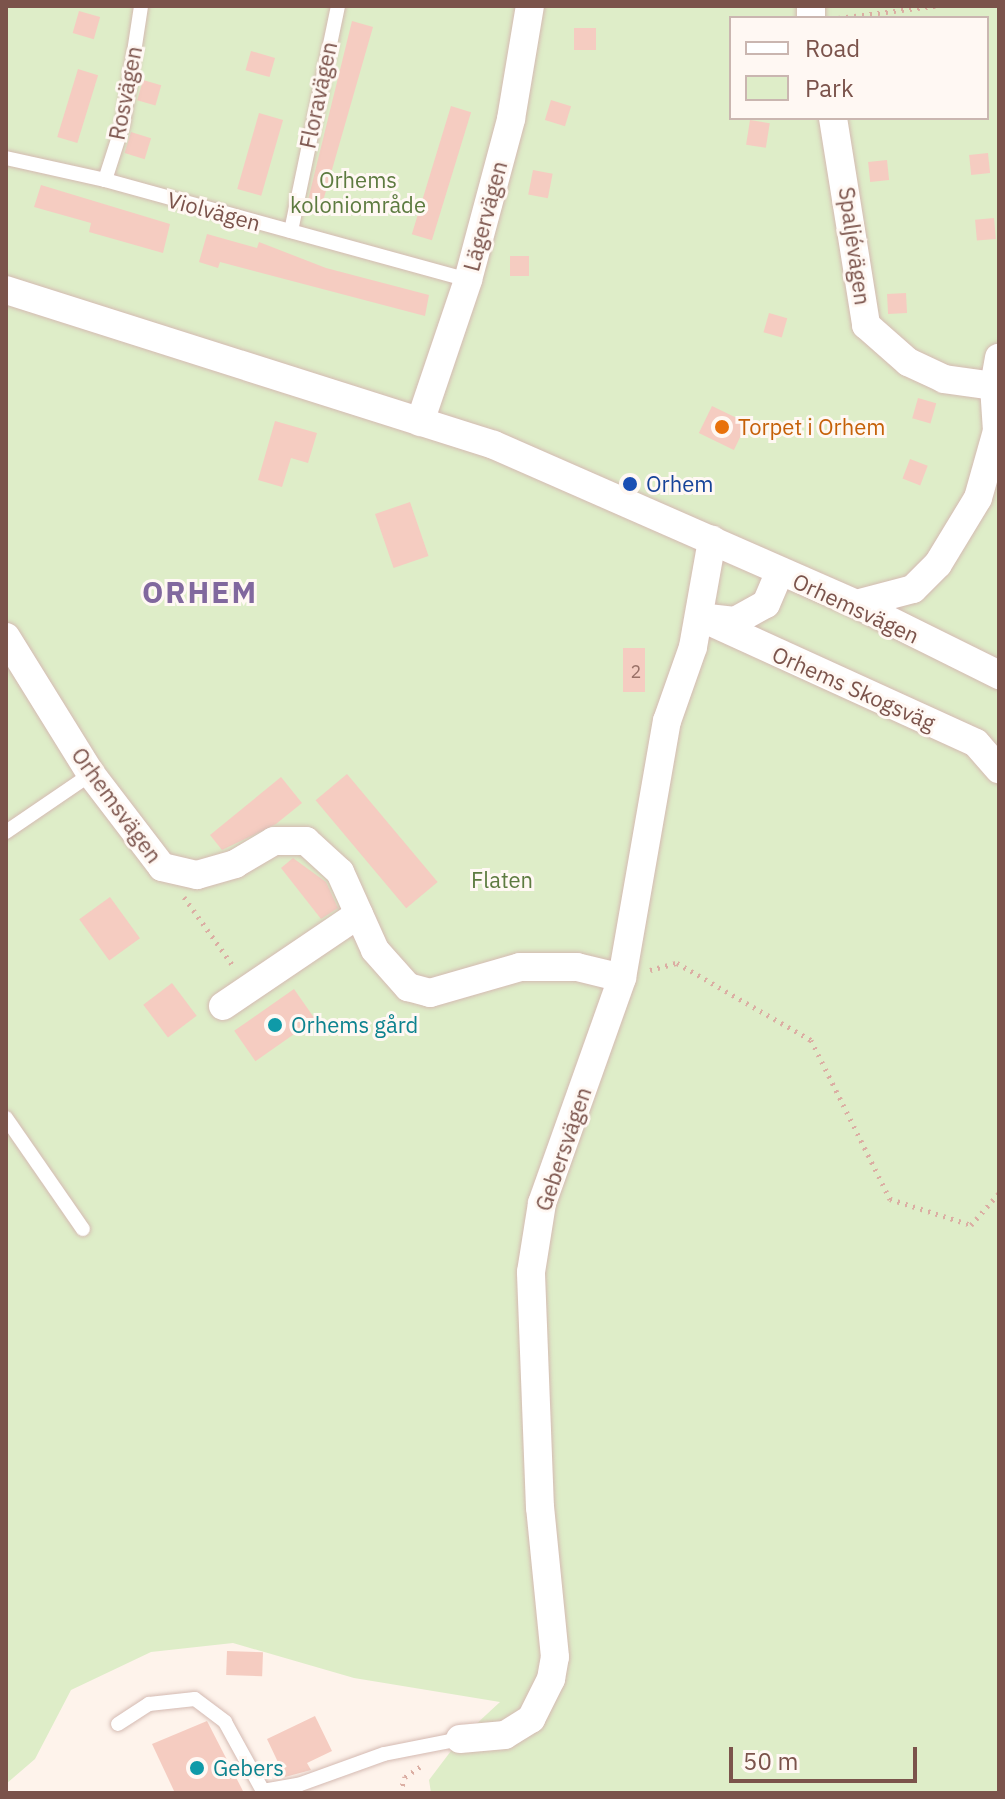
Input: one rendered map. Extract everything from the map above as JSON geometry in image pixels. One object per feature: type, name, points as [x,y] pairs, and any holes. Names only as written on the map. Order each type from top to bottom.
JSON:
[{"type":"street","name":"Lägervägen","points":[[420,422],[468,280],[511,119],[530,6]]},
{"type":"street","name":"Spaljévägen","points":[[833,120],[866,325],[908,362],[944,379],[994,386]]},
{"type":"street","name":"Orhemsvägen","points":[[6,290],[494,445],[712,540],[779,573],[856,604],[999,675]]},
{"type":"street","points":[[856,604],[913,589],[938,564],[978,498],[997,431],[994,386],[999,357]]},
{"type":"street","points":[[712,540],[700,617],[735,621],[766,604],[779,573]]},
{"type":"street","name":"Orhems Skogsväg","points":[[700,617],[976,743],[999,769]]},
{"type":"street","name":"Gebersvägen","points":[[460,1739],[505,1735],[531,1719],[551,1679],[555,1657],[540,1508],[531,1272],[542,1203],[622,978],[667,721],[700,617]]},
{"type":"street","name":"Orhemsvägen","points":[[6,637],[91,774],[162,867],[197,875],[235,864],[274,841],[306,841],[340,872],[375,950],[408,987],[430,993],[520,967],[577,967],[622,978]]},
{"type":"street","points":[[223,1006],[359,914]]},
{"type":"lane","name":"Rosvägen","points":[[105,180],[123,124],[141,6]]},
{"type":"lane","name":"Floravägen","points":[[291,231],[338,6]]},
{"type":"lane","name":"Violvägen","points":[[6,158],[105,180],[468,280]]},
{"type":"lane","points":[[6,832],[91,774]]},
{"type":"lane","points":[[6,1118],[83,1229]]},
{"type":"lane","points":[[118,1724],[149,1704],[195,1699],[225,1722],[263,1791],[298,1785],[384,1754],[460,1739]]},
{"type":"path","points":[[854,16],[935,6]]},
{"type":"path","points":[[162,867],[249,988]]},
{"type":"path","points":[[622,978],[677,963],[811,1040],[890,1199],[971,1225],[999,1193]]},
{"type":"green space","name":"Flaten","points":[[6,6],[999,6],[999,1793],[431,1793],[429,1780],[460,1739],[500,1702],[354,1678],[233,1643],[151,1652],[71,1690],[35,1759],[6,1784]]},
{"type":"building","points":[[79,11],[100,17],[94,39],[73,33]]},
{"type":"building","points":[[352,21],[373,27],[321,208],[307,204]]},
{"type":"building","points":[[574,28],[596,28],[596,50],[574,50]]},
{"type":"building","points":[[251,51],[275,58],[270,77],[245,70]]},
{"type":"building","points":[[78,69],[98,75],[77,143],[57,137]]},
{"type":"building","points":[[143,80],[161,85],[155,105],[137,100]]},
{"type":"building","points":[[551,100],[571,106],[565,126],[545,120]]},
{"type":"building","points":[[451,106],[471,112],[432,240],[412,234]]},
{"type":"building","points":[[259,113],[283,120],[261,196],[237,189]]},
{"type":"building","points":[[750,120],[770,123],[766,148],[746,145]]},
{"type":"building","points":[[131,132],[151,138],[145,159],[125,153]]},
{"type":"building","points":[[988,153],[990,173],[971,175],[969,155]]},
{"type":"building","points":[[887,160],[889,180],[870,182],[868,162]]},
{"type":"building","points":[[533,170],[553,174],[548,198],[528,195]]},
{"type":"building","points":[[41,185],[170,224],[163,253],[89,232],[91,223],[34,207]]},
{"type":"building","points":[[994,218],[996,239],[977,241],[975,220]]},
{"type":"building","points":[[207,234],[257,248],[259,242],[326,268],[429,295],[425,316],[220,262],[218,268],[199,262]]},
{"type":"building","points":[[510,256],[529,256],[529,276],[510,276]]},
{"type":"building","points":[[906,293],[907,313],[888,314],[887,294]]},
{"type":"building","points":[[769,313],[787,318],[782,337],[763,332]]},
{"type":"building","points":[[918,398],[936,403],[930,423],[912,418]]},
{"type":"building","name":"Torpet i Orhem","points":[[712,406],[747,423],[734,450],[699,433]]},
{"type":"building","points":[[275,421],[317,433],[308,463],[291,458],[282,487],[258,480]]},
{"type":"building","points":[[910,459],[928,466],[920,485],[902,479]]},
{"type":"building","points":[[410,502],[429,556],[394,568],[375,514]]},
{"type":"building","points":[[623,648],[645,648],[645,692],[623,692]]},
{"type":"building","points":[[347,774],[438,882],[406,908],[316,800]]},
{"type":"building","points":[[281,777],[302,803],[276,824],[222,850],[210,835]]},
{"type":"building","points":[[293,858],[326,882],[338,908],[321,919],[281,868]]},
{"type":"building","points":[[110,897],[140,938],[109,961],[79,919]]},
{"type":"building","points":[[172,983],[197,1016],[168,1037],[143,1005]]},
{"type":"building","name":"Orhems gård","points":[[294,989],[315,1019],[255,1061],[234,1031]]},
{"type":"building","points":[[227,1651],[263,1652],[262,1676],[226,1675]]},
{"type":"building","points":[[315,1716],[332,1751],[307,1763],[311,1770],[285,1777],[267,1739]]},
{"type":"building","name":"Gebers","points":[[207,1721],[244,1793],[175,1793],[152,1744]]},
{"type":"place","name":"Torpet i Orhem","points":[[722,427]]},
{"type":"place","name":"Orhem","points":[[630,484]]},
{"type":"place","name":"Orhems gård","points":[[275,1025]]},
{"type":"place","name":"Gebers","points":[[197,1768]]},
{"type":"district","name":"ORHEM","points":[[200,592]]},
{"type":"park label","name":"Orhems koloniområde","points":[[358,192]]}]
